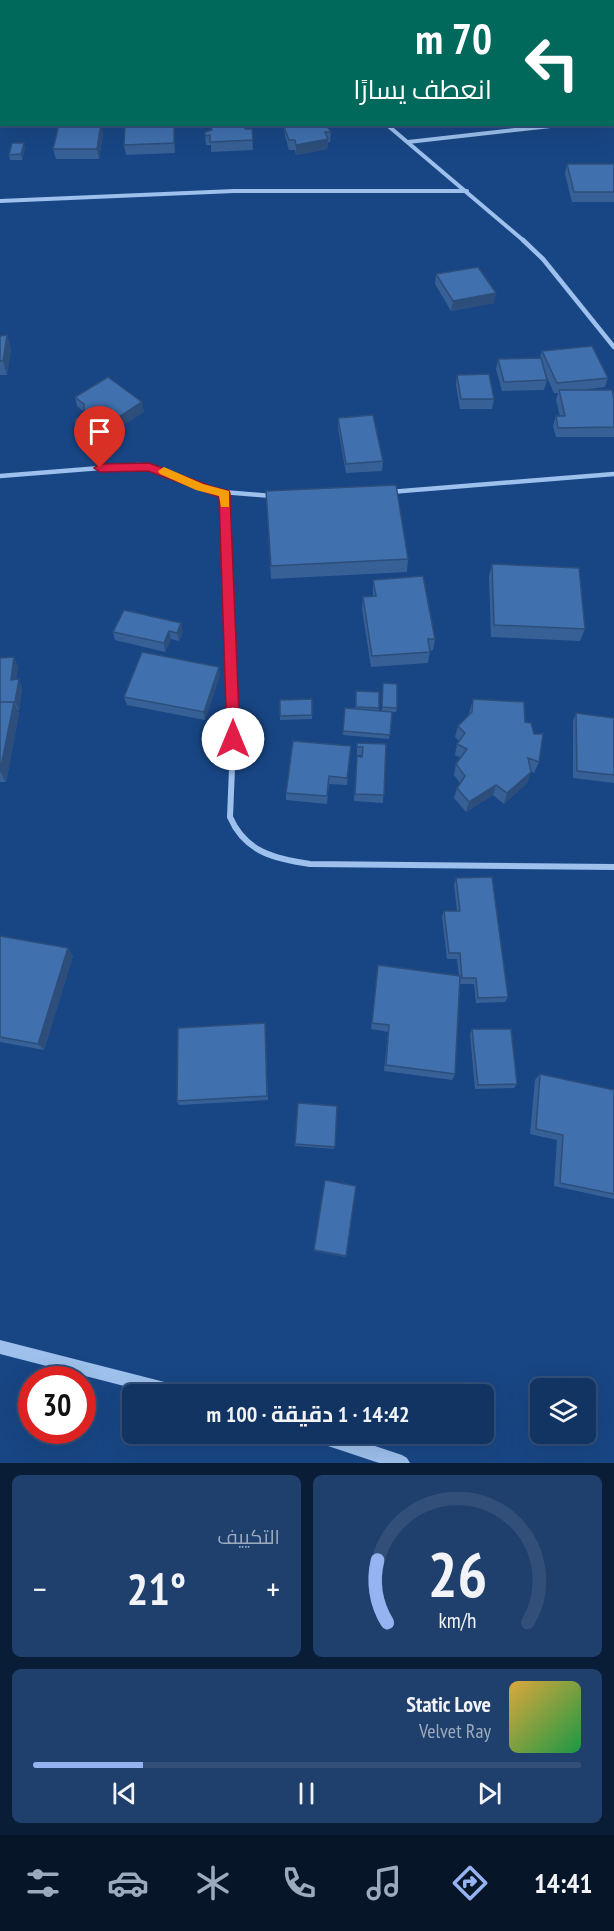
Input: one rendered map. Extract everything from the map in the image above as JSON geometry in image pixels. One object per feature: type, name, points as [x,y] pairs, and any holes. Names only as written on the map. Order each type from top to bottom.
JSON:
[{"type":"street","points":[[388,126],[467,191],[543,259],[614,347]]},
{"type":"street","points":[[408,142],[551,126]]},
{"type":"street","points":[[0,201],[248,189],[467,191]]},
{"type":"street","points":[[0,476],[138,465],[159,469],[200,487],[225,494],[276,496]]},
{"type":"street","points":[[387,492],[614,474]]},
{"type":"street","points":[[225,494],[234,720],[230,817],[234,829],[242,840],[259,852],[280,860],[310,864],[614,867]]},
{"type":"street","points":[[0,1347],[145,1384]]},
{"type":"street","points":[[346,1444],[402,1463]]},
{"type":"building","points":[[59,126],[101,126],[97,149],[53,149]]},
{"type":"building","points":[[125,126],[174,126],[174,143],[124,145]]},
{"type":"building","points":[[211,126],[245,126],[245,129],[252,129],[253,140],[210,142],[210,135],[205,136],[205,132],[212,130]]},
{"type":"building","points":[[326,126],[331,132],[325,132],[328,139],[296,145],[295,140],[289,140],[284,127]]},
{"type":"building","points":[[12,143],[24,143],[21,154],[9,155]]},
{"type":"building","points":[[567,164],[614,164],[614,192],[574,192]]},
{"type":"building","points":[[478,267],[496,293],[453,301],[436,274]]},
{"type":"building","points":[[7,335],[3,361],[0,361],[0,336]]},
{"type":"building","points":[[592,346],[608,378],[557,383],[542,351]]},
{"type":"building","points":[[541,358],[547,380],[504,382],[498,359]]},
{"type":"building","points":[[489,374],[494,399],[461,399],[457,375]]},
{"type":"building","points":[[108,377],[142,402],[119,417],[113,413],[106,417],[116,424],[96,436],[74,420],[84,414],[84,404],[75,397]]},
{"type":"building","points":[[559,390],[612,390],[614,427],[558,428],[556,416],[565,416]]},
{"type":"building","points":[[373,415],[383,461],[346,464],[338,418]]},
{"type":"building","points":[[396,485],[408,559],[271,566],[266,491]]},
{"type":"building","points":[[492,564],[579,568],[585,629],[494,625]]},
{"type":"building","points":[[423,576],[435,639],[428,639],[430,652],[372,656],[363,597],[376,596],[373,580]]},
{"type":"building","points":[[124,610],[181,623],[177,633],[169,631],[164,643],[113,632]]},
{"type":"building","points":[[142,652],[219,667],[204,712],[124,697]]},
{"type":"building","points":[[14,657],[11,680],[19,679],[15,702],[0,702],[0,658]]},
{"type":"building","points":[[383,683],[397,684],[397,708],[382,707]]},
{"type":"building","points":[[356,691],[379,692],[379,708],[356,707]]},
{"type":"building","points":[[312,699],[312,715],[280,716],[280,700]]},
{"type":"building","points":[[473,699],[524,702],[525,722],[531,723],[534,734],[543,734],[539,762],[528,758],[531,772],[507,793],[496,785],[469,802],[457,788],[465,776],[456,764],[467,749],[457,744],[465,733],[458,726],[472,712]]},
{"type":"building","points":[[0,702],[14,702],[0,771]]},
{"type":"building","points":[[345,708],[392,712],[390,735],[343,731]]},
{"type":"building","points":[[576,713],[614,718],[614,775],[577,771]]},
{"type":"building","points":[[293,741],[351,746],[347,778],[329,776],[327,796],[286,793]]},
{"type":"building","points":[[357,743],[386,744],[384,795],[355,794],[357,756],[362,757],[363,747],[357,747]]},
{"type":"building","points":[[492,877],[508,997],[478,998],[476,978],[462,978],[460,953],[449,953],[444,911],[460,911],[456,878]]},
{"type":"building","points":[[0,936],[68,948],[38,1044],[0,1037]]},
{"type":"building","points":[[378,965],[460,976],[455,1074],[386,1065],[389,1025],[372,1023]]},
{"type":"building","points":[[265,1023],[267,1096],[177,1101],[178,1028]]},
{"type":"building","points":[[472,1029],[511,1029],[517,1084],[478,1085]]},
{"type":"building","points":[[540,1074],[614,1090],[614,1194],[560,1183],[563,1135],[536,1129]]},
{"type":"building","points":[[298,1103],[337,1106],[335,1147],[295,1144]]},
{"type":"building","points":[[325,1180],[356,1186],[346,1256],[314,1250]]},
{"type":"slow traffic","points":[[164,471],[200,487],[225,494],[225,504]]},
{"type":"route","points":[[100,468],[129,465],[149,466],[200,487],[225,494],[233,739]]}]
